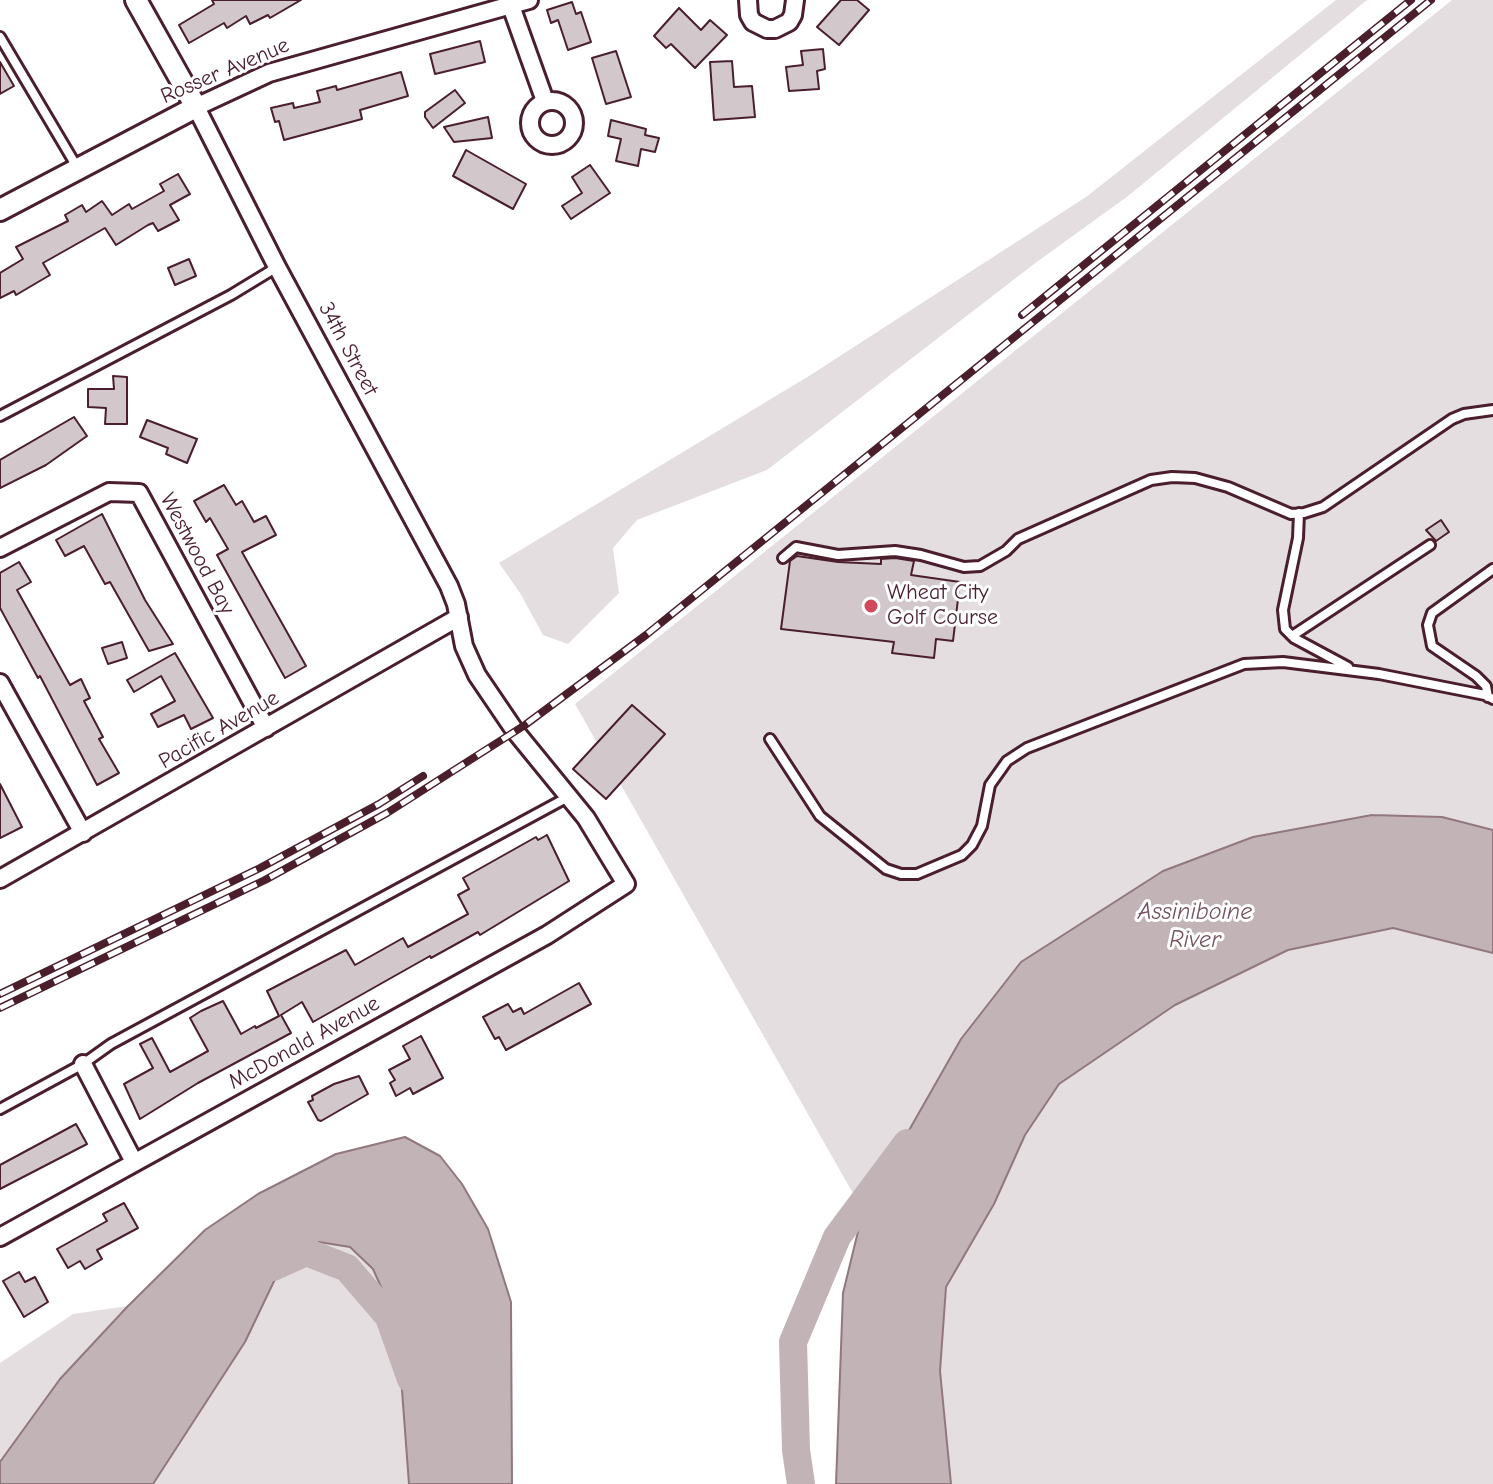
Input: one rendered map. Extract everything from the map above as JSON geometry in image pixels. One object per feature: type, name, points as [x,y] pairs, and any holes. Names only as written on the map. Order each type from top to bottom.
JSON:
[{"type":"street","name":"34th Street","points":[[136,0],[196,107],[277,267],[449,586],[468,658],[512,727],[586,818],[626,884]]},
{"type":"street","name":"Rosser Avenue","points":[[0,210],[196,107],[269,73],[529,0]]},
{"type":"street","points":[[748,0],[753,22],[767,29],[775,29],[789,22],[795,0]]},
{"type":"street","points":[[511,6],[545,101]]},
{"type":"street","name":"Westwood Bay","points":[[0,548],[109,492],[139,493],[266,728]]},
{"type":"street","name":"Pacific Avenue","points":[[0,879],[459,617]]},
{"type":"street","points":[[0,683],[83,833]]},
{"type":"street","name":"McDonald Avenue","points":[[0,1237],[547,935],[626,884]]},
{"type":"street","points":[[83,1064],[134,1162]]},
{"type":"lane","points":[[0,37],[78,169]]},
{"type":"lane","points":[[0,416],[231,295],[277,267]]},
{"type":"lane","points":[[783,558],[796,547],[838,555],[895,551],[964,567],[980,566],[1006,551],[1018,539],[1151,480],[1172,477],[1195,478],[1228,487],[1266,506],[1291,514],[1299,513],[1323,507],[1452,419],[1493,410]]},
{"type":"lane","points":[[1299,513],[1298,538],[1283,610],[1285,629],[1292,636],[1355,671]]},
{"type":"lane","points":[[1292,636],[1430,545]]},
{"type":"lane","points":[[1490,698],[1486,686],[1476,676],[1432,646],[1428,625],[1432,613],[1493,569]]},
{"type":"lane","points":[[770,739],[820,816],[886,869],[901,874],[917,874],[962,855],[972,845],[982,826],[990,785],[1007,761],[1027,748],[1244,664],[1283,662],[1355,671],[1490,698]]},
{"type":"lane","points":[[0,1109],[83,1064],[125,1036],[568,797]]},
{"type":"shaded area","points":[[1336,0],[1367,0],[1128,196],[1034,264],[767,470],[637,520],[613,548],[619,593],[568,644],[543,635],[499,563],[809,376],[1086,197]]},
{"type":"shaded area","name":"Wheat City Golf Course","points":[[1452,0],[1493,0],[1493,830],[1442,817],[1021,962],[961,1039],[863,1211],[575,704]]},
{"type":"shaded area","points":[[1393,928],[1493,953],[1493,1484],[951,1484],[940,1371],[946,1287],[994,1204],[1025,1135],[1059,1084],[1175,1005],[1288,950]]},
{"type":"shaded area","points":[[318,1242],[350,1247],[373,1269],[397,1323],[409,1484],[153,1484],[245,1342],[277,1275]]},
{"type":"shaded area","points":[[128,1306],[60,1379],[0,1462],[0,1363],[73,1314]]},
{"type":"water","name":"Assiniboine River","points":[[1372,815],[1442,817],[1493,830],[1493,953],[1393,928],[1288,950],[1175,1005],[1059,1084],[1025,1135],[994,1204],[946,1287],[940,1371],[951,1484],[836,1484],[843,1293],[863,1211],[961,1039],[1021,962],[1163,871],[1253,837]]},
{"type":"water","points":[[405,1137],[440,1156],[462,1184],[488,1229],[511,1302],[512,1484],[409,1484],[397,1323],[373,1269],[350,1247],[319,1242],[277,1275],[245,1342],[153,1484],[0,1484],[0,1462],[60,1379],[205,1230],[258,1194],[336,1154]]},
{"type":"building","points":[[212,0],[301,0],[270,18],[268,15],[250,24],[246,16],[227,28],[224,23],[189,43],[179,25],[214,4]]},
{"type":"building","points":[[841,0],[857,0],[869,10],[839,45],[817,27]]},
{"type":"building","points":[[572,2],[576,14],[581,12],[591,42],[568,50],[558,20],[551,23],[547,10]]},
{"type":"building","points":[[679,8],[701,30],[710,20],[727,35],[695,68],[671,44],[666,48],[654,36]]},
{"type":"building","points":[[480,41],[485,62],[435,74],[430,54]]},
{"type":"building","points":[[823,49],[825,69],[817,71],[819,89],[789,91],[786,67],[803,65],[801,51]]},
{"type":"building","points":[[616,51],[631,97],[606,104],[592,58]]},
{"type":"building","points":[[732,61],[734,87],[752,86],[755,117],[714,120],[710,62]]},
{"type":"building","points":[[0,62],[14,86],[0,94]]},
{"type":"building","points":[[401,72],[408,96],[360,110],[362,119],[284,140],[279,121],[275,122],[271,108],[293,103],[294,108],[320,102],[317,91],[336,86],[337,90]]},
{"type":"building","points":[[455,90],[465,103],[433,128],[425,112]]},
{"type":"building","points":[[488,117],[492,138],[454,142],[444,127]]},
{"type":"building","points":[[611,120],[646,129],[645,135],[659,138],[655,152],[641,149],[638,166],[616,161],[621,139],[608,136]]},
{"type":"building","points":[[466,150],[526,184],[513,209],[453,176]]},
{"type":"building","points":[[590,165],[610,193],[571,219],[562,206],[582,193],[572,177]]},
{"type":"building","points":[[178,174],[190,194],[170,205],[179,220],[158,231],[153,223],[116,245],[105,228],[43,263],[50,275],[16,295],[14,291],[0,298],[0,273],[23,259],[16,247],[68,221],[65,215],[82,205],[86,212],[102,201],[112,215],[129,204],[132,209],[164,191],[160,184]]},
{"type":"building","points":[[189,259],[196,276],[175,285],[168,268]]},
{"type":"building","points":[[113,376],[127,377],[127,424],[105,424],[106,408],[88,407],[88,389],[114,389]]},
{"type":"building","points":[[74,417],[87,436],[46,465],[0,488],[0,460]]},
{"type":"building","points":[[147,420],[197,439],[187,463],[166,454],[168,448],[140,437]]},
{"type":"building","points":[[224,485],[236,505],[242,501],[254,522],[266,516],[276,535],[242,552],[306,666],[285,678],[217,555],[228,549],[210,518],[206,522],[194,501]]},
{"type":"building","points":[[102,514],[145,600],[173,644],[149,651],[110,582],[105,584],[84,546],[65,556],[56,540]]},
{"type":"building","points":[[1441,520],[1449,532],[1436,541],[1426,530]]},
{"type":"building","name":"Wheat City Golf Course","points":[[797,556],[881,564],[881,559],[914,561],[911,575],[960,582],[953,641],[936,639],[934,658],[892,653],[894,642],[781,629],[790,561]]},
{"type":"building","points":[[19,562],[31,582],[17,590],[70,685],[81,679],[90,698],[84,701],[103,737],[99,739],[119,773],[97,785],[0,608],[0,573]]},
{"type":"building","points":[[122,642],[127,658],[108,664],[102,648]]},
{"type":"building","points":[[175,653],[213,718],[191,729],[184,715],[158,727],[151,714],[175,701],[161,676],[134,692],[127,680]]},
{"type":"building","points":[[632,705],[665,734],[606,799],[573,769]]},
{"type":"building","points":[[0,784],[22,827],[0,838]]},
{"type":"building","points":[[547,835],[569,881],[480,935],[478,932],[430,956],[313,1022],[302,1002],[281,1015],[291,1033],[198,1083],[140,1119],[124,1084],[153,1068],[140,1044],[152,1038],[170,1072],[208,1051],[190,1018],[201,1011],[223,1001],[241,1034],[256,1028],[279,1016],[267,991],[346,950],[355,965],[403,938],[408,947],[468,914],[458,895],[469,889],[463,878],[536,837],[538,840]]},
{"type":"building","points":[[579,983],[591,1004],[506,1050],[499,1037],[495,1039],[483,1017],[508,1004],[513,1012],[521,1008],[524,1014]]},
{"type":"building","points":[[421,1036],[443,1078],[413,1094],[410,1088],[396,1096],[390,1083],[395,1080],[389,1070],[410,1059],[403,1046]]},
{"type":"building","points":[[359,1076],[368,1094],[318,1120],[308,1102],[313,1100],[312,1096],[334,1084]]},
{"type":"building","points":[[76,1124],[87,1144],[0,1189],[0,1165]]},
{"type":"building","points":[[124,1203],[138,1228],[97,1250],[102,1259],[85,1269],[80,1261],[68,1268],[57,1249],[107,1221],[103,1214]]},
{"type":"building","points":[[19,1272],[25,1282],[35,1277],[48,1302],[24,1317],[3,1281]]},
{"type":"waterway","name":"Assiniboine River","points":[[801,1484],[796,1450],[793,1342],[837,1237],[907,1143]]},
{"type":"waterway","name":"Assiniboine River","points":[[273,1267],[306,1252],[347,1268],[389,1317],[411,1379]]},
{"type":"railway","points":[[1022,315],[1411,0]]},
{"type":"railway","points":[[0,1008],[265,880],[387,813],[525,725],[646,635],[1431,0]]},
{"type":"railway","points":[[0,994],[260,868],[379,804],[423,776]]},
{"type":"place","name":"Wheat City Golf Course","points":[[871,606]]}]
